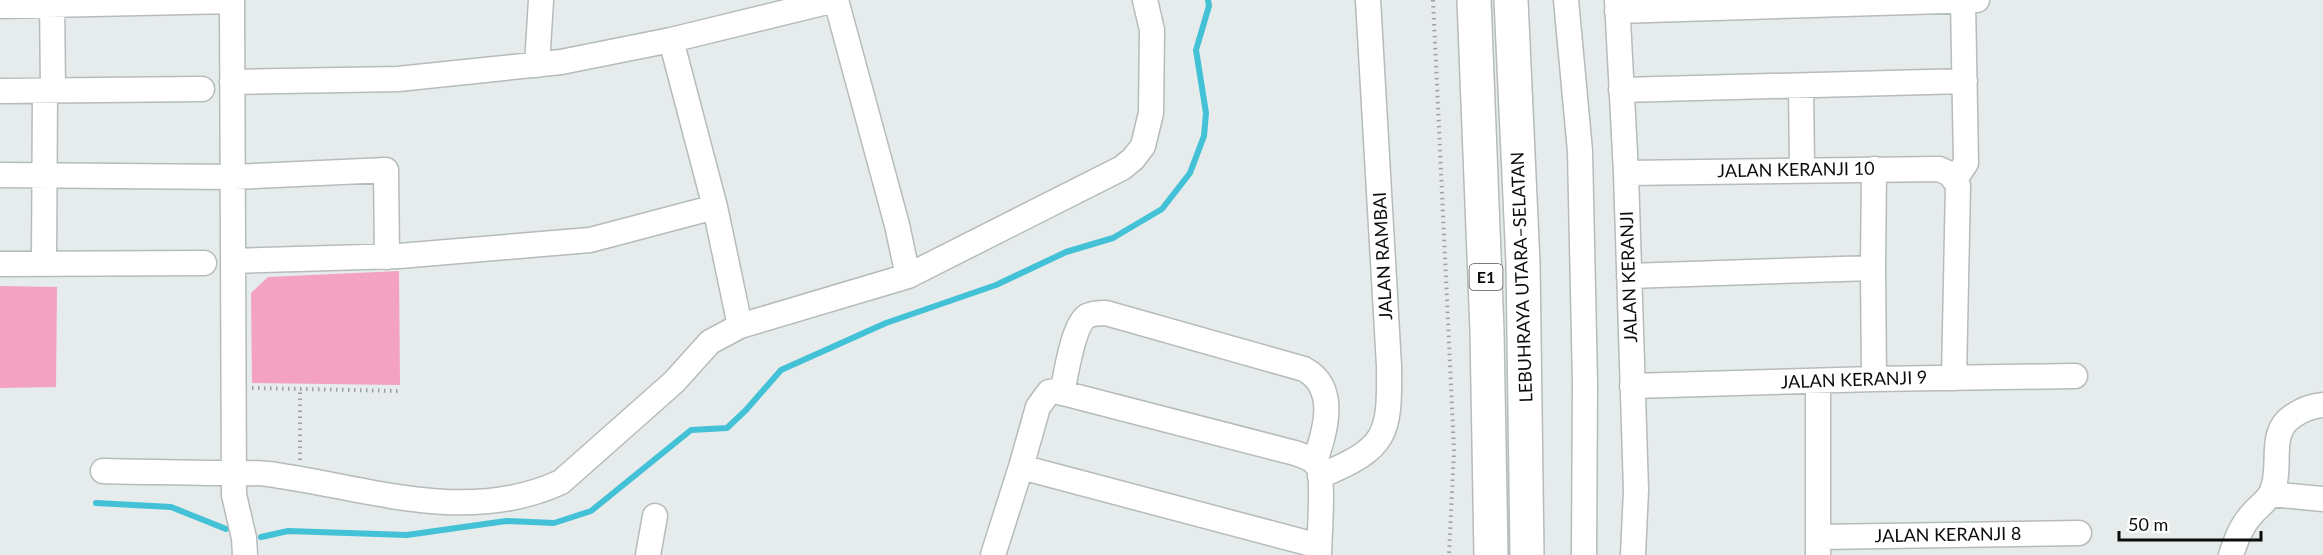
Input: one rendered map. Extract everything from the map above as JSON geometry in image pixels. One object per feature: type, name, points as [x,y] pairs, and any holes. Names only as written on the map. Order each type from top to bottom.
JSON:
[{"type":"highway","name":"LEBUHRAYA UTARA–SELATAN","points":[[1474,0],[1487,319],[1491,555]]},
{"type":"highway","name":"LEBUHRAYA UTARA–SELATAN","points":[[1511,0],[1523,263],[1527,555]]},
{"type":"street","points":[[0,6],[52,2],[232,0],[234,495],[244,538],[245,555]]},
{"type":"street","points":[[537,65],[541,0]]},
{"type":"street","points":[[232,82],[398,79],[537,65],[607,54],[836,0],[897,225],[908,276]]},
{"type":"street","points":[[103,471],[266,474],[401,499],[438,503],[481,501],[538,493],[561,482],[674,382],[710,342],[740,326],[908,276],[1122,168],[1143,146],[1151,113],[1152,30],[1145,0]]},
{"type":"street","name":"JALAN RAMBAI","points":[[1318,469],[1348,465],[1377,444],[1384,432],[1389,413],[1389,366],[1368,0]]},
{"type":"street","points":[[1566,0],[1580,151],[1585,383],[1584,555]]},
{"type":"street","points":[[1617,5],[1977,0]]},
{"type":"street","points":[[1954,378],[1957,182],[1966,163],[1963,1]]},
{"type":"street","points":[[44,263],[52,2]]},
{"type":"street","name":"JALAN KERANJI","points":[[1617,5],[1626,173],[1636,516],[1633,555]]},
{"type":"street","points":[[671,40],[715,207],[740,326]]},
{"type":"street","points":[[1621,90],[1965,81]]},
{"type":"street","points":[[1801,87],[1802,170]]},
{"type":"street","points":[[0,91],[202,89]]},
{"type":"street","points":[[1874,169],[1874,379]]},
{"type":"street","name":"JALAN KERANJI 10","points":[[1626,173],[1939,169],[1945,171],[1957,182]]},
{"type":"street","points":[[0,176],[232,177],[386,170],[393,256]]},
{"type":"street","points":[[233,261],[393,256],[590,240],[715,207]]},
{"type":"street","points":[[0,264],[204,263]]},
{"type":"street","points":[[1629,276],[1873,268]]},
{"type":"street","points":[[1021,467],[1319,550],[1318,469],[1327,422],[1326,401],[1320,382],[1311,373],[1304,369],[1117,316],[1098,313],[1086,316],[1082,321],[1058,392]]},
{"type":"street","name":"JALAN KERANJI 9","points":[[1632,386],[2075,376]]},
{"type":"street","points":[[1818,381],[1818,546]]},
{"type":"street","points":[[1000,553],[1038,407],[1049,393],[1058,392],[1295,453],[1318,469]]},
{"type":"street","points":[[2231,555],[2245,523],[2271,494],[2277,469],[2279,432],[2282,424],[2310,406],[2323,405]]},
{"type":"street","points":[[2271,494],[2323,499]]},
{"type":"street","points":[[648,555],[655,516]]},
{"type":"street","name":"JALAN KERANJI 8","points":[[1818,546],[2079,533]]},
{"type":"path","points":[[1433,0],[1454,450],[1449,555]]},
{"type":"path","points":[[234,387],[400,391]]},
{"type":"path","points":[[300,389],[300,480]]},
{"type":"shaded area","points":[[399,271],[400,385],[252,383],[251,293],[268,277]]},
{"type":"shaded area","points":[[0,286],[57,287],[56,387],[0,388]]},
{"type":"waterway","points":[[261,537],[288,531],[407,535],[506,521],[554,523],[591,511],[691,430],[727,428],[781,370],[886,323],[996,285],[1066,252],[1113,238],[1162,209],[1190,173],[1204,136],[1206,113],[1196,50],[1209,6],[1208,0]]},
{"type":"waterway","points":[[96,503],[171,507],[226,529]]}]
